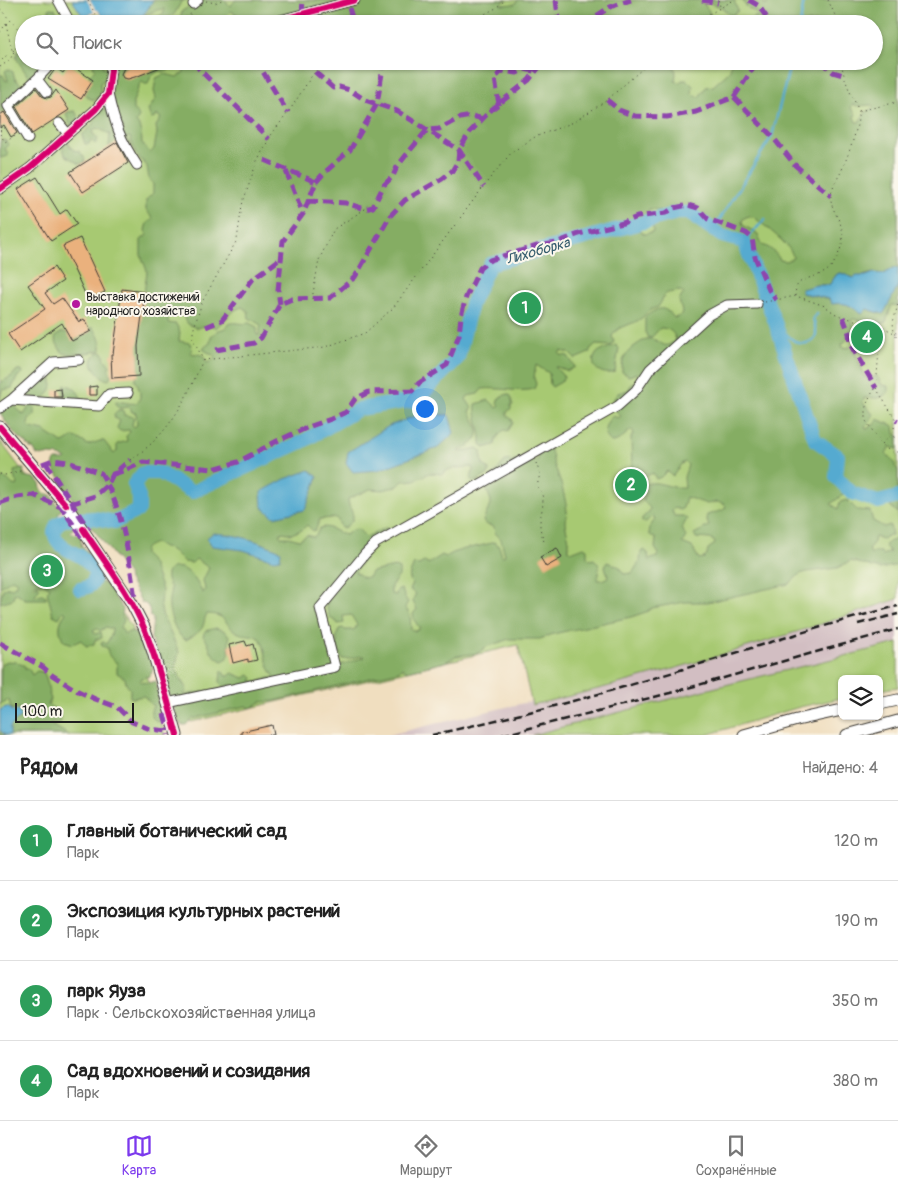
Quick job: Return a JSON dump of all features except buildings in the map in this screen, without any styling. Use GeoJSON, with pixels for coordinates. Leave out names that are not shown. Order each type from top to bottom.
{"type":"FeatureCollection","features":[{"type":"Feature","properties":{"kind":"main road"},"geometry":{"type":"LineString","coordinates":[[0,428],[66,505],[131,602],[144,627],[177,735]]}},
{"type":"Feature","properties":{"kind":"main road"},"geometry":{"type":"LineString","coordinates":[[883,703],[898,700]]}},
{"type":"Feature","properties":{"kind":"main road"},"geometry":{"type":"LineString","coordinates":[[744,735],[838,711]]}},
{"type":"Feature","properties":{"kind":"main road"},"geometry":{"type":"LineString","coordinates":[[774,735],[838,711]]}},
{"type":"Feature","properties":{"kind":"main road"},"geometry":{"type":"LineString","coordinates":[[847,735],[898,721]]}},
{"type":"Feature","properties":{"kind":"street"},"geometry":{"type":"LineString","coordinates":[[58,0],[66,15]]}},
{"type":"Feature","properties":{"kind":"street"},"geometry":{"type":"LineString","coordinates":[[298,15],[354,0]]}},
{"type":"Feature","properties":{"kind":"street"},"geometry":{"type":"LineString","coordinates":[[26,135],[8,106],[46,70]]}},
{"type":"Feature","properties":{"kind":"street"},"geometry":{"type":"LineString","coordinates":[[111,70],[108,94],[115,125],[121,140],[137,165]]}},
{"type":"Feature","properties":{"kind":"street"},"geometry":{"type":"LineString","coordinates":[[37,79],[47,92]]}},
{"type":"Feature","properties":{"kind":"street"},"geometry":{"type":"LineString","coordinates":[[0,189],[30,168],[96,109],[108,94]]}},
{"type":"Feature","properties":{"kind":"street"},"geometry":{"type":"LineString","coordinates":[[59,123],[68,134]]}},
{"type":"Feature","properties":{"kind":"street"},"geometry":{"type":"LineString","coordinates":[[167,702],[335,667],[320,608],[364,554],[376,543],[618,406],[636,390],[650,369],[709,315],[727,305],[757,304]]}},
{"type":"Feature","properties":{"kind":"street"},"geometry":{"type":"LineString","coordinates":[[0,408],[53,362],[79,360]]}},
{"type":"Feature","properties":{"kind":"street"},"geometry":{"type":"LineString","coordinates":[[11,400],[99,406],[109,394],[128,393]]}},
{"type":"Feature","properties":{"kind":"path"},"geometry":{"type":"LineString","coordinates":[[88,0],[96,14]]}},
{"type":"Feature","properties":{"kind":"path"},"geometry":{"type":"LineString","coordinates":[[198,1],[214,3],[222,0]]}},
{"type":"Feature","properties":{"kind":"path"},"geometry":{"type":"LineString","coordinates":[[483,15],[496,8],[505,0]]}},
{"type":"Feature","properties":{"kind":"path"},"geometry":{"type":"LineString","coordinates":[[718,0],[720,8]]}},
{"type":"Feature","properties":{"kind":"path"},"geometry":{"type":"LineString","coordinates":[[708,15],[734,0]]}},
{"type":"Feature","properties":{"kind":"path"},"geometry":{"type":"LineString","coordinates":[[828,0],[835,15]]}},
{"type":"Feature","properties":{"kind":"path"},"geometry":{"type":"LineString","coordinates":[[0,9],[15,26]]}},
{"type":"Feature","properties":{"kind":"path"},"geometry":{"type":"LineString","coordinates":[[0,32],[9,19]]}},
{"type":"Feature","properties":{"kind":"path"},"geometry":{"type":"LineString","coordinates":[[6,24],[12,50]]}},
{"type":"Feature","properties":{"kind":"path"},"geometry":{"type":"LineString","coordinates":[[0,67],[10,60],[15,51],[12,50]]}},
{"type":"Feature","properties":{"kind":"path"},"geometry":{"type":"LineString","coordinates":[[2,60],[12,50]]}},
{"type":"Feature","properties":{"kind":"path"},"geometry":{"type":"LineString","coordinates":[[130,460],[145,450],[164,431],[185,400],[202,360],[193,338],[193,331],[202,302],[237,240],[242,206],[257,161],[273,132],[317,70]]}},
{"type":"Feature","properties":{"kind":"path"},"geometry":{"type":"LineString","coordinates":[[202,360],[325,347],[365,333],[393,308],[490,178],[512,152],[535,137],[574,122],[607,100],[641,70]]}},
{"type":"Feature","properties":{"kind":"path"},"geometry":{"type":"LineString","coordinates":[[796,296],[798,285],[803,279],[826,271],[835,262],[843,240],[842,228],[831,196],[846,159],[857,124],[858,111],[842,70]]}},
{"type":"Feature","properties":{"kind":"path"},"geometry":{"type":"LineString","coordinates":[[858,111],[898,102]]}},
{"type":"Feature","properties":{"kind":"path"},"geometry":{"type":"LineString","coordinates":[[6,127],[0,132],[5,142],[26,135]]}},
{"type":"Feature","properties":{"kind":"path"},"geometry":{"type":"LineString","coordinates":[[312,298],[319,260],[334,229],[365,209]]}},
{"type":"Feature","properties":{"kind":"path"},"geometry":{"type":"LineString","coordinates":[[772,301],[796,296],[825,306],[843,317],[884,328],[894,333],[898,338]]}},
{"type":"Feature","properties":{"kind":"path"},"geometry":{"type":"LineString","coordinates":[[894,333],[893,322],[898,305]]}},
{"type":"Feature","properties":{"kind":"path"},"geometry":{"type":"LineString","coordinates":[[884,328],[879,350],[876,388],[866,406],[866,421],[882,444],[891,452],[898,451]]}},
{"type":"Feature","properties":{"kind":"path"},"geometry":{"type":"LineString","coordinates":[[876,388],[896,420],[892,436]]}},
{"type":"Feature","properties":{"kind":"path"},"geometry":{"type":"LineString","coordinates":[[892,436],[898,439]]}},
{"type":"Feature","properties":{"kind":"path"},"geometry":{"type":"LineString","coordinates":[[882,444],[888,437],[892,436]]}},
{"type":"Feature","properties":{"kind":"path"},"geometry":{"type":"LineString","coordinates":[[532,455],[540,474],[537,486],[544,505],[540,526],[544,542]]}},
{"type":"Feature","properties":{"kind":"path"},"geometry":{"type":"LineString","coordinates":[[0,474],[5,476],[34,466]]}},
{"type":"Feature","properties":{"kind":"shaded area"},"geometry":{"type":"Polygon","coordinates":[[[898,597],[898,643],[709,689],[535,735],[388,735],[608,683],[898,597]]]}},
{"type":"Feature","properties":{"kind":"green space"},"geometry":{"type":"Polygon","coordinates":[[[0,0],[898,0],[898,599],[716,656],[532,705],[518,645],[191,722],[128,522],[86,455],[31,449],[0,411],[0,0]]]}},
{"type":"Feature","properties":{"kind":"green space"},"geometry":{"type":"Polygon","coordinates":[[[185,0],[181,2],[173,15],[161,15],[164,13],[164,9],[145,15],[142,12],[150,7],[148,1],[185,0]]]}},
{"type":"Feature","properties":{"kind":"green space"},"geometry":{"type":"Polygon","coordinates":[[[194,0],[225,0],[230,6],[236,0],[507,0],[501,5],[515,4],[518,0],[701,0],[710,15],[237,15],[231,11],[227,15],[181,15],[182,11],[191,6],[194,0]]]}},
{"type":"Feature","properties":{"kind":"green space"},"geometry":{"type":"Polygon","coordinates":[[[709,0],[734,0],[738,11],[730,15],[722,8],[709,2],[709,0]]]}},
{"type":"Feature","properties":{"kind":"green space"},"geometry":{"type":"Polygon","coordinates":[[[743,0],[763,0],[765,5],[767,5],[768,0],[898,0],[898,268],[893,268],[884,274],[874,273],[853,278],[841,273],[837,274],[829,285],[816,285],[802,293],[829,299],[836,304],[847,304],[862,314],[867,309],[879,313],[886,307],[898,285],[898,306],[892,305],[886,322],[879,326],[854,319],[851,320],[854,328],[853,331],[842,344],[843,348],[850,347],[856,355],[866,379],[877,376],[882,385],[888,386],[888,393],[884,396],[864,398],[863,403],[873,414],[870,422],[865,426],[867,429],[876,423],[877,419],[894,426],[895,434],[898,436],[898,449],[890,447],[886,453],[895,463],[895,467],[898,470],[898,513],[889,505],[883,504],[879,499],[866,503],[852,495],[848,491],[848,485],[844,483],[845,491],[831,504],[838,509],[840,502],[847,500],[857,510],[870,511],[873,521],[884,527],[890,525],[892,535],[882,539],[875,537],[874,542],[869,548],[871,555],[874,552],[881,552],[882,555],[890,552],[885,546],[888,542],[898,539],[898,565],[880,569],[851,561],[837,568],[800,574],[789,584],[708,602],[685,602],[652,608],[631,617],[553,634],[540,639],[509,639],[486,647],[478,653],[456,656],[445,662],[408,671],[402,668],[399,671],[274,701],[261,702],[251,708],[246,706],[192,719],[186,725],[181,725],[178,721],[151,638],[153,619],[150,616],[149,609],[146,604],[142,603],[129,580],[128,574],[74,506],[72,497],[65,490],[62,480],[53,469],[56,460],[66,459],[37,455],[32,447],[29,447],[17,436],[0,412],[11,403],[24,415],[30,405],[35,407],[35,415],[29,419],[28,425],[31,428],[44,431],[62,443],[73,437],[88,445],[104,441],[114,454],[117,451],[117,444],[127,441],[126,436],[130,432],[129,430],[120,431],[117,428],[120,421],[115,418],[114,414],[118,410],[123,410],[124,415],[134,417],[132,425],[134,427],[137,425],[136,413],[132,412],[130,407],[119,408],[116,402],[135,403],[139,400],[140,395],[135,380],[139,370],[137,367],[138,355],[136,353],[147,271],[141,255],[141,240],[147,235],[145,230],[147,223],[153,219],[146,210],[146,200],[153,193],[153,184],[149,179],[147,166],[136,154],[130,137],[126,138],[130,142],[130,146],[121,131],[124,128],[116,119],[113,104],[115,101],[112,98],[107,78],[100,83],[101,95],[97,99],[92,99],[84,93],[90,74],[94,70],[121,70],[123,73],[130,70],[168,70],[159,71],[151,76],[148,84],[140,83],[133,102],[133,110],[137,112],[139,117],[136,122],[141,129],[142,143],[150,153],[154,149],[157,133],[156,126],[161,118],[157,115],[151,119],[148,110],[156,98],[154,91],[156,78],[165,74],[177,77],[184,70],[675,70],[675,81],[680,83],[682,80],[687,80],[693,86],[692,93],[699,97],[706,87],[713,86],[730,70],[883,70],[883,15],[760,15],[749,9],[743,3],[743,0]],[[853,104],[851,108],[856,114],[854,117],[856,122],[859,122],[865,113],[874,107],[872,105],[857,106],[853,104]],[[649,209],[642,217],[635,219],[634,222],[639,224],[641,232],[645,234],[653,232],[653,225],[666,218],[661,212],[649,209]],[[754,217],[744,218],[742,221],[743,225],[758,234],[762,245],[773,251],[780,260],[786,261],[793,258],[789,248],[754,217]],[[680,291],[665,294],[658,307],[648,312],[639,320],[618,329],[612,336],[614,342],[611,346],[596,345],[591,348],[589,353],[575,359],[569,353],[561,351],[559,353],[568,356],[575,367],[568,371],[555,367],[564,377],[561,382],[552,387],[550,385],[549,373],[536,365],[534,378],[536,384],[534,389],[482,389],[478,394],[468,396],[466,399],[472,408],[470,412],[477,425],[478,435],[473,443],[460,450],[460,452],[477,448],[481,451],[483,465],[489,469],[489,474],[475,482],[471,480],[472,467],[457,468],[442,474],[430,473],[415,480],[403,481],[398,486],[383,490],[370,489],[348,499],[353,518],[344,528],[341,528],[337,518],[320,519],[316,529],[313,531],[307,525],[302,530],[291,534],[283,532],[279,535],[299,540],[307,535],[313,537],[320,528],[327,527],[346,535],[352,530],[358,529],[366,537],[387,528],[387,530],[370,540],[371,547],[355,572],[364,578],[369,576],[371,572],[395,567],[399,569],[399,576],[391,586],[391,594],[396,595],[397,591],[401,589],[408,602],[405,607],[410,615],[411,629],[419,630],[413,614],[417,609],[413,602],[416,594],[410,590],[413,584],[409,580],[414,564],[419,565],[424,562],[428,564],[442,555],[446,557],[463,549],[494,542],[499,546],[502,556],[505,555],[501,539],[495,533],[494,527],[485,524],[483,521],[491,501],[485,485],[505,461],[532,458],[535,461],[538,460],[539,452],[550,449],[566,505],[565,522],[569,539],[568,550],[571,552],[584,547],[587,549],[587,557],[590,560],[594,559],[599,565],[598,580],[608,577],[605,566],[607,562],[620,567],[624,574],[632,573],[640,561],[641,552],[644,550],[648,553],[649,560],[657,557],[659,554],[655,548],[656,539],[649,534],[650,527],[655,519],[652,516],[646,522],[642,522],[642,518],[649,512],[650,508],[643,501],[645,492],[643,486],[658,483],[685,488],[684,477],[688,465],[685,462],[681,464],[673,476],[667,471],[656,479],[653,473],[646,476],[645,480],[641,482],[637,481],[639,474],[632,469],[631,438],[634,432],[632,430],[620,439],[611,442],[606,436],[605,429],[613,416],[618,418],[621,416],[616,411],[613,400],[618,393],[628,390],[632,383],[643,379],[637,373],[629,376],[622,372],[623,360],[628,352],[646,339],[652,339],[665,345],[676,340],[672,332],[660,328],[652,337],[648,338],[645,332],[645,317],[653,311],[660,309],[664,309],[674,318],[680,316],[682,312],[679,300],[684,293],[680,291]],[[242,307],[235,310],[216,328],[204,326],[197,328],[188,324],[184,317],[171,311],[168,314],[168,323],[176,324],[180,332],[179,341],[190,343],[192,349],[190,353],[203,355],[207,363],[213,360],[215,356],[203,348],[210,343],[211,336],[219,330],[226,328],[228,324],[249,323],[257,327],[257,335],[259,335],[261,325],[249,318],[248,311],[242,307]],[[418,415],[389,426],[449,415],[418,415]],[[686,497],[683,508],[672,510],[674,516],[683,516],[687,519],[682,528],[686,537],[682,543],[692,547],[699,559],[704,558],[707,555],[708,549],[715,544],[714,541],[696,538],[694,534],[709,526],[706,519],[707,515],[723,510],[726,507],[724,504],[717,502],[707,504],[686,497]],[[155,543],[145,548],[144,555],[152,563],[162,590],[160,603],[162,614],[179,652],[175,669],[187,690],[183,695],[235,687],[230,685],[223,687],[220,682],[221,671],[223,671],[225,676],[229,676],[232,673],[244,678],[250,675],[253,678],[251,682],[275,677],[268,665],[261,640],[256,636],[239,633],[219,616],[207,614],[202,628],[186,640],[180,635],[174,626],[170,612],[171,588],[168,583],[167,573],[172,568],[182,568],[194,578],[203,593],[205,589],[203,580],[209,568],[196,559],[192,563],[184,562],[173,551],[155,543]],[[333,590],[319,604],[337,666],[365,657],[342,659],[337,640],[339,629],[354,630],[357,625],[351,615],[343,616],[344,623],[338,624],[330,618],[326,606],[333,590]]]}},
{"type":"Feature","properties":{"kind":"green space"},"geometry":{"type":"Polygon","coordinates":[[[49,9],[55,9],[59,15],[50,15],[49,9]]]}},
{"type":"Feature","properties":{"kind":"green space"},"geometry":{"type":"Polygon","coordinates":[[[8,69],[13,72],[15,79],[23,89],[15,110],[10,116],[0,112],[0,75],[3,75],[5,80],[8,81],[5,71],[8,69]]]}},
{"type":"Feature","properties":{"kind":"green space"},"geometry":{"type":"Polygon","coordinates":[[[24,70],[44,70],[31,81],[24,70]]]}},
{"type":"Feature","properties":{"kind":"green space"},"geometry":{"type":"Polygon","coordinates":[[[105,108],[109,111],[115,131],[113,133],[118,139],[115,145],[109,147],[110,134],[97,128],[93,130],[93,134],[98,138],[97,142],[95,144],[91,140],[89,144],[85,144],[82,135],[93,124],[101,109],[105,108]]]}},
{"type":"Feature","properties":{"kind":"green space"},"geometry":{"type":"Polygon","coordinates":[[[75,111],[79,119],[71,127],[66,114],[67,112],[75,111]]]}},
{"type":"Feature","properties":{"kind":"green space"},"geometry":{"type":"Polygon","coordinates":[[[2,140],[5,140],[8,144],[5,150],[8,152],[8,156],[0,158],[0,143],[2,140]]]}},
{"type":"Feature","properties":{"kind":"green space"},"geometry":{"type":"Polygon","coordinates":[[[67,141],[73,150],[79,151],[84,157],[85,162],[80,164],[65,155],[62,145],[67,141]]]}},
{"type":"Feature","properties":{"kind":"green space"},"geometry":{"type":"Polygon","coordinates":[[[93,328],[96,333],[100,341],[101,350],[71,354],[61,351],[55,339],[56,336],[62,332],[70,333],[93,328]]]}},
{"type":"Feature","properties":{"kind":"green space"},"geometry":{"type":"Polygon","coordinates":[[[616,345],[619,348],[615,372],[606,373],[597,370],[593,363],[597,353],[616,345]]]}},
{"type":"Feature","properties":{"kind":"green space"},"geometry":{"type":"Polygon","coordinates":[[[99,352],[103,352],[110,366],[108,369],[111,374],[109,380],[105,379],[93,366],[93,359],[99,352]]]}},
{"type":"Feature","properties":{"kind":"green space"},"geometry":{"type":"Polygon","coordinates":[[[17,370],[22,370],[23,373],[18,376],[12,388],[2,390],[0,400],[0,383],[12,376],[17,370]]]}},
{"type":"Feature","properties":{"kind":"green space"},"geometry":{"type":"Polygon","coordinates":[[[44,372],[50,375],[52,382],[48,394],[43,399],[24,397],[21,394],[44,372]]]}},
{"type":"Feature","properties":{"kind":"green space"},"geometry":{"type":"Polygon","coordinates":[[[65,385],[71,386],[76,390],[80,395],[81,401],[73,401],[65,396],[65,385]]]}},
{"type":"Feature","properties":{"kind":"green space"},"geometry":{"type":"Polygon","coordinates":[[[507,394],[511,396],[513,405],[511,405],[511,409],[507,412],[507,416],[512,419],[513,423],[508,431],[504,430],[501,433],[495,445],[484,448],[481,444],[476,404],[489,400],[497,408],[500,406],[497,403],[499,398],[507,394]]]}},
{"type":"Feature","properties":{"kind":"green space"},"geometry":{"type":"Polygon","coordinates":[[[0,441],[56,515],[131,626],[165,735],[0,735],[0,441]]]}},
{"type":"Feature","properties":{"kind":"green space"},"geometry":{"type":"Polygon","coordinates":[[[24,469],[23,476],[35,478],[41,485],[44,493],[51,495],[57,505],[63,508],[58,514],[60,516],[67,515],[74,528],[70,532],[80,535],[82,547],[88,551],[93,562],[99,562],[96,567],[98,569],[102,567],[107,574],[100,577],[100,581],[107,585],[114,585],[116,588],[114,596],[123,609],[122,616],[124,621],[120,627],[125,634],[131,631],[136,634],[140,633],[154,667],[150,676],[139,681],[148,683],[156,681],[159,697],[157,702],[161,709],[159,711],[162,717],[160,721],[157,722],[152,717],[151,711],[153,706],[144,696],[130,697],[130,689],[126,684],[125,678],[117,673],[117,663],[111,659],[108,648],[102,646],[101,642],[106,644],[111,636],[112,629],[106,627],[100,631],[98,629],[93,630],[95,634],[101,632],[102,638],[95,640],[94,644],[86,646],[81,640],[73,644],[64,641],[60,627],[61,620],[66,613],[63,611],[59,618],[53,615],[47,592],[50,588],[44,584],[37,584],[32,586],[33,588],[38,585],[40,587],[34,596],[42,594],[46,596],[46,599],[25,599],[17,593],[14,594],[13,599],[0,603],[3,589],[12,588],[17,582],[12,579],[0,587],[0,478],[7,479],[17,486],[14,471],[24,469]]]}},
{"type":"Feature","properties":{"kind":"green space"},"geometry":{"type":"Polygon","coordinates":[[[216,628],[225,631],[230,637],[228,657],[222,661],[214,655],[203,636],[205,631],[216,628]]]}},
{"type":"Feature","properties":{"kind":"green space"},"geometry":{"type":"Polygon","coordinates":[[[898,643],[898,687],[883,689],[883,675],[838,675],[838,699],[800,707],[706,735],[532,735],[898,643]]]}},
{"type":"Feature","properties":{"kind":"green space"},"geometry":{"type":"Polygon","coordinates":[[[8,661],[25,666],[25,669],[29,669],[32,675],[37,671],[43,672],[51,699],[48,705],[58,710],[61,717],[61,722],[56,724],[53,721],[50,724],[69,735],[0,735],[0,729],[7,727],[20,718],[29,717],[30,714],[25,713],[20,708],[11,709],[9,700],[0,704],[1,667],[3,663],[8,661]]]}},
{"type":"Feature","properties":{"kind":"sand"},"geometry":{"type":"Polygon","coordinates":[[[860,326],[876,330],[873,342],[857,339],[860,326]]]}},
{"type":"Feature","properties":{"kind":"water"},"geometry":{"type":"Polygon","coordinates":[[[72,0],[153,0],[143,15],[101,15],[98,10],[89,15],[82,15],[72,0]]]}},
{"type":"Feature","properties":{"kind":"water"},"geometry":{"type":"Polygon","coordinates":[[[893,268],[898,268],[898,285],[883,314],[867,309],[862,314],[848,305],[841,303],[832,304],[829,299],[802,293],[801,291],[816,285],[829,285],[837,274],[841,273],[853,278],[874,273],[884,274],[893,268]]]}},
{"type":"Feature","properties":{"kind":"water"},"geometry":{"type":"Polygon","coordinates":[[[418,415],[449,415],[454,433],[438,448],[378,470],[353,472],[346,463],[348,452],[389,426],[418,415]]]}},
{"type":"Feature","properties":{"kind":"water"},"geometry":{"type":"Polygon","coordinates":[[[310,470],[318,477],[305,510],[274,517],[262,507],[261,492],[285,479],[310,470]]]}},
{"type":"Feature","properties":{"kind":"water"},"geometry":{"type":"Polygon","coordinates":[[[213,533],[240,537],[263,544],[281,551],[280,559],[274,560],[243,550],[212,546],[207,538],[213,533]]]}},
{"type":"Feature","properties":{"kind":"water"},"geometry":{"type":"Polygon","coordinates":[[[6,707],[12,711],[18,711],[21,716],[10,727],[10,735],[5,735],[0,730],[0,710],[6,707]]]}},
{"type":"Feature","properties":{"kind":"pier"},"geometry":{"type":"Polygon","coordinates":[[[87,0],[90,0],[101,15],[97,13],[90,15],[94,12],[87,0]]]}},
{"type":"Feature","properties":{"kind":"waterway"},"geometry":{"type":"LineString","coordinates":[[802,15],[804,0]]}},
{"type":"Feature","properties":{"kind":"waterway"},"geometry":{"type":"LineString","coordinates":[[713,230],[772,136],[789,70]]}},
{"type":"Feature","properties":{"kind":"waterway","name":"Лихоборка"},"geometry":{"type":"LineString","coordinates":[[80,589],[92,584],[95,571],[82,558],[57,541],[54,532],[57,524],[64,520],[94,518],[115,522],[139,510],[139,497],[134,484],[143,473],[160,473],[192,492],[302,442],[359,409],[416,400],[458,358],[471,304],[490,264],[677,213],[689,213],[722,236],[744,242],[775,322],[815,440],[838,456],[836,477],[852,493],[878,502],[898,497]]}},
{"type":"Feature","properties":{"kind":"waterway"},"geometry":{"type":"LineString","coordinates":[[744,242],[765,219]]}},
{"type":"Feature","properties":{"kind":"waterway"},"geometry":{"type":"LineString","coordinates":[[775,322],[791,339],[801,344],[814,339],[816,331],[813,318],[817,314]]}},
{"type":"Feature","properties":{"kind":"railway"},"geometry":{"type":"LineString","coordinates":[[432,735],[523,714],[649,680],[826,625],[898,606]]}},
{"type":"Feature","properties":{"kind":"railway"},"geometry":{"type":"LineString","coordinates":[[858,624],[898,614]]}},
{"type":"Feature","properties":{"kind":"railway"},"geometry":{"type":"LineString","coordinates":[[502,735],[670,693],[898,629]]}},
{"type":"Feature","properties":{"kind":"marked path"},"geometry":{"type":"LineString","coordinates":[[302,14],[303,0]]}},
{"type":"Feature","properties":{"kind":"marked path"},"geometry":{"type":"LineString","coordinates":[[556,0],[558,15]]}},
{"type":"Feature","properties":{"kind":"marked path"},"geometry":{"type":"LineString","coordinates":[[598,15],[610,7],[631,0]]}},
{"type":"Feature","properties":{"kind":"marked path"},"geometry":{"type":"LineString","coordinates":[[702,0],[718,3]]}},
{"type":"Feature","properties":{"kind":"marked path"},"geometry":{"type":"LineString","coordinates":[[749,0],[759,6],[765,15]]}},
{"type":"Feature","properties":{"kind":"marked path"},"geometry":{"type":"LineString","coordinates":[[349,8],[351,15]]}},
{"type":"Feature","properties":{"kind":"marked path"},"geometry":{"type":"LineString","coordinates":[[200,70],[269,139]]}},
{"type":"Feature","properties":{"kind":"marked path"},"geometry":{"type":"LineString","coordinates":[[262,70],[288,113]]}},
{"type":"Feature","properties":{"kind":"marked path"},"geometry":{"type":"LineString","coordinates":[[316,182],[350,150],[377,104],[383,70]]}},
{"type":"Feature","properties":{"kind":"marked path"},"geometry":{"type":"LineString","coordinates":[[497,70],[502,71]]}},
{"type":"Feature","properties":{"kind":"marked path"},"geometry":{"type":"LineString","coordinates":[[499,105],[495,78],[502,71],[517,73],[523,70]]}},
{"type":"Feature","properties":{"kind":"marked path"},"geometry":{"type":"LineString","coordinates":[[529,70],[537,72]]}},
{"type":"Feature","properties":{"kind":"marked path"},"geometry":{"type":"LineString","coordinates":[[216,350],[254,343],[261,338],[280,304],[292,299],[330,298],[355,277],[390,216],[405,200],[442,179],[452,171],[458,161],[459,150],[470,132],[491,110],[529,80],[537,70]]}},
{"type":"Feature","properties":{"kind":"marked path"},"geometry":{"type":"LineString","coordinates":[[734,97],[752,70]]}},
{"type":"Feature","properties":{"kind":"marked path"},"geometry":{"type":"LineString","coordinates":[[831,70],[843,75]]}},
{"type":"Feature","properties":{"kind":"marked path"},"geometry":{"type":"LineString","coordinates":[[315,72],[333,88],[339,87],[350,90],[365,100],[397,111],[459,150],[484,187]]}},
{"type":"Feature","properties":{"kind":"marked path"},"geometry":{"type":"LineString","coordinates":[[607,100],[619,110],[635,116],[667,117],[696,112],[734,97],[772,136],[795,165],[831,196]]}},
{"type":"Feature","properties":{"kind":"marked path"},"geometry":{"type":"LineString","coordinates":[[308,201],[346,203],[365,209],[373,207],[384,185],[393,176],[397,167],[427,130],[439,129],[460,118],[472,116],[483,119]]}},
{"type":"Feature","properties":{"kind":"marked path"},"geometry":{"type":"LineString","coordinates":[[264,160],[316,182],[303,214],[283,241],[278,291],[280,304]]}},
{"type":"Feature","properties":{"kind":"marked path"},"geometry":{"type":"LineString","coordinates":[[286,171],[303,214]]}},
{"type":"Feature","properties":{"kind":"marked path"},"geometry":{"type":"LineString","coordinates":[[113,474],[143,462],[213,469],[238,462],[277,441],[346,412],[355,399],[369,392],[412,391],[419,383],[447,365],[459,335],[466,297],[480,268],[490,260],[537,246],[556,243],[579,234],[623,223],[637,217],[666,213],[674,208],[688,205],[698,208],[708,219],[746,233],[752,238],[755,257],[769,290],[776,300]]}},
{"type":"Feature","properties":{"kind":"marked path"},"geometry":{"type":"LineString","coordinates":[[206,327],[222,320],[253,279],[280,259]]}},
{"type":"Feature","properties":{"kind":"marked path"},"geometry":{"type":"LineString","coordinates":[[843,317],[849,333],[850,344],[876,388]]}},
{"type":"Feature","properties":{"kind":"marked path"},"geometry":{"type":"LineString","coordinates":[[42,464],[53,460],[68,462],[101,473],[109,488],[120,518],[135,598]]}},
{"type":"Feature","properties":{"kind":"marked path"},"geometry":{"type":"LineString","coordinates":[[0,503],[17,497],[33,495],[61,507],[95,496],[108,484],[113,474],[130,460]]}},
{"type":"Feature","properties":{"kind":"marked path"},"geometry":{"type":"LineString","coordinates":[[46,463],[89,530]]}},
{"type":"Feature","properties":{"kind":"marked path"},"geometry":{"type":"LineString","coordinates":[[59,504],[82,537]]}},
{"type":"Feature","properties":{"kind":"marked path"},"geometry":{"type":"LineString","coordinates":[[0,643],[43,667],[76,690],[117,707],[132,722],[150,729],[167,731],[168,735]]}},
{"type":"Feature","properties":{"kind":"marked path"},"geometry":{"type":"LineString","coordinates":[[164,714],[167,731]]}},
{"type":"Feature","properties":{"kind":"cycle path"},"geometry":{"type":"LineString","coordinates":[[299,15],[355,0]]}},
{"type":"Feature","properties":{"kind":"cycle path"},"geometry":{"type":"LineString","coordinates":[[0,189],[30,168],[96,109],[108,94],[111,70]]}},
{"type":"Feature","properties":{"kind":"cycle path"},"geometry":{"type":"LineString","coordinates":[[0,427],[66,505]]}},
{"type":"Feature","properties":{"kind":"cycle path"},"geometry":{"type":"LineString","coordinates":[[83,529],[124,589],[144,628],[158,667],[177,735]]}},
{"type":"Feature","properties":{"kind":"place","name":"Выставка достижений народного хозяйства"},"geometry":{"type":"Point","coordinates":[76,304]}},
{"type":"Feature","properties":{"kind":"place","name":"Главный ботанический сад"},"geometry":{"type":"Point","coordinates":[525,308]}},
{"type":"Feature","properties":{"kind":"place","name":"Сад вдохновений и созидания"},"geometry":{"type":"Point","coordinates":[867,337]}},
{"type":"Feature","properties":{"kind":"place","name":"Экспозиция культурных растений"},"geometry":{"type":"Point","coordinates":[631,485]}},
{"type":"Feature","properties":{"kind":"place","name":"парк Яуза"},"geometry":{"type":"Point","coordinates":[47,571]}}]}
